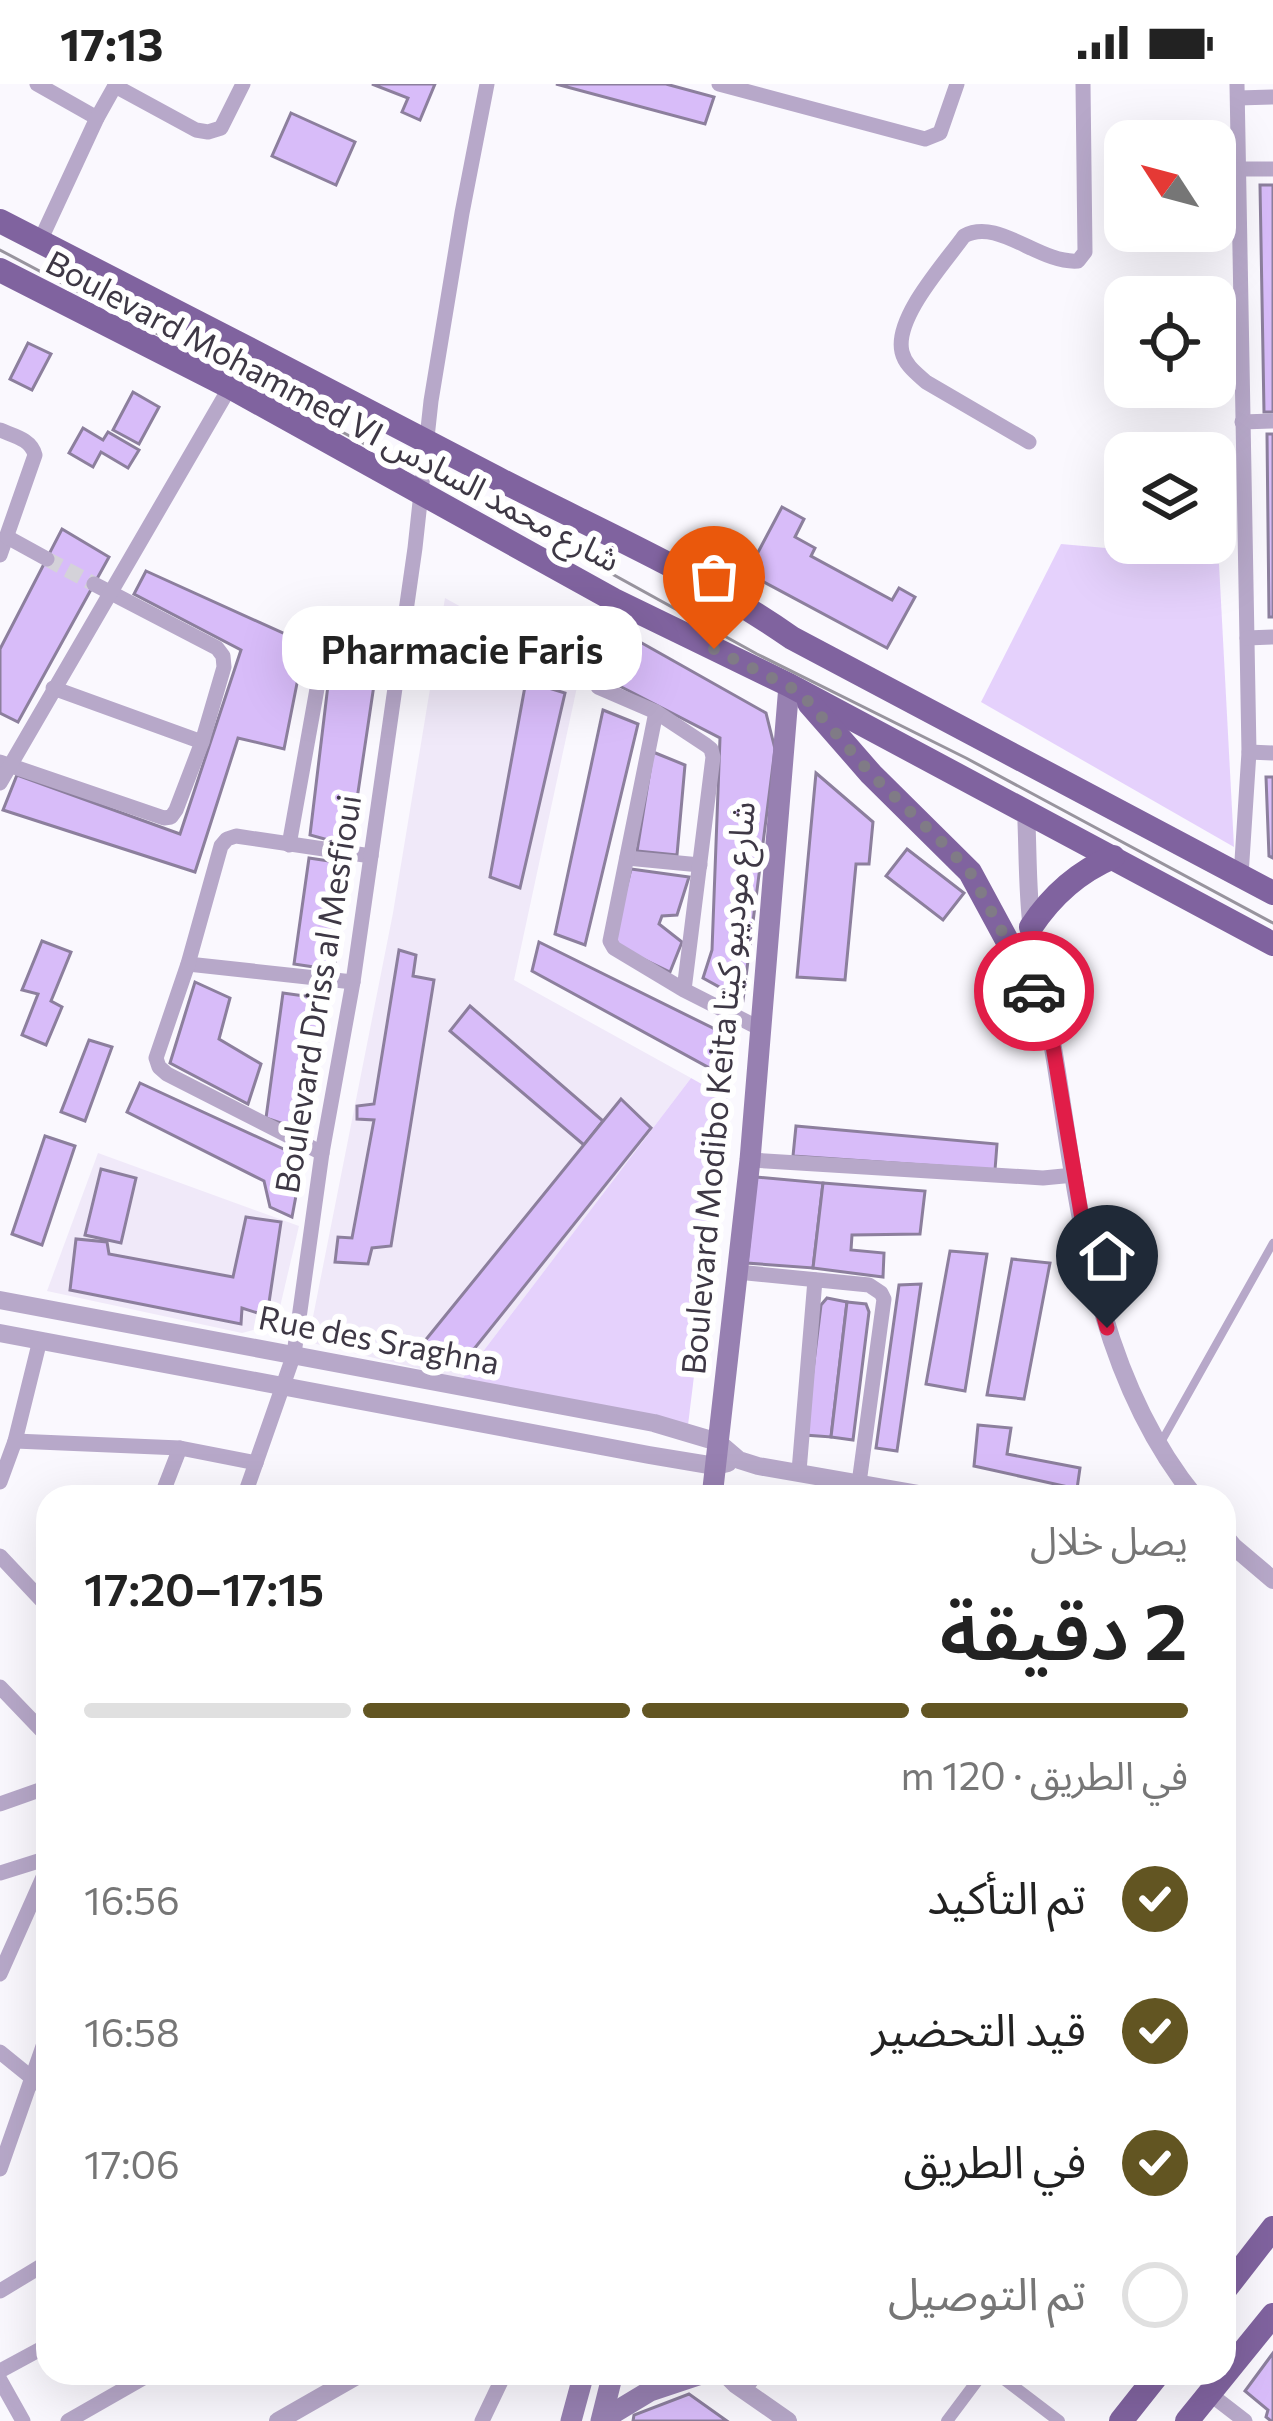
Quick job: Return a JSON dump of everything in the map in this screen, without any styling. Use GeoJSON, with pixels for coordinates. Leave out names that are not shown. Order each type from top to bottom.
{"type":"FeatureCollection","features":[{"type":"Feature","properties":{"kind":"main road","name":"Boulevard Mohammed VI شارع محمد السادس"},"geometry":{"type":"LineString","coordinates":[[0,221],[673,564],[741,602],[792,638],[1273,892]]}},
{"type":"Feature","properties":{"kind":"main road","name":"Boulevard Mohammed VI شارع محمد السادس"},"geometry":{"type":"LineString","coordinates":[[0,270],[230,387],[614,600],[794,688],[1273,944]]}},
{"type":"Feature","properties":{"kind":"main road"},"geometry":{"type":"LineString","coordinates":[[794,688],[871,774],[970,872],[1048,1016]]}},
{"type":"Feature","properties":{"kind":"main road","name":"Boulevard Modibo Keita شارع موديبو كيتا"},"geometry":{"type":"LineString","coordinates":[[713,1485],[750,1160],[794,688]]}},
{"type":"Feature","properties":{"kind":"main road"},"geometry":{"type":"LineString","coordinates":[[1031,927],[1075,878],[1113,857]]}},
{"type":"Feature","properties":{"kind":"main road"},"geometry":{"type":"LineString","coordinates":[[1236,2275],[1273,2228]]}},
{"type":"Feature","properties":{"kind":"main road"},"geometry":{"type":"LineString","coordinates":[[1236,2361],[1273,2315]]}},
{"type":"Feature","properties":{"kind":"main road"},"geometry":{"type":"LineString","coordinates":[[571,2421],[581,2385]]}},
{"type":"Feature","properties":{"kind":"main road"},"geometry":{"type":"LineString","coordinates":[[602,2420],[610,2385]]}},
{"type":"Feature","properties":{"kind":"main road"},"geometry":{"type":"LineString","coordinates":[[602,2420],[667,2385]]}},
{"type":"Feature","properties":{"kind":"main road"},"geometry":{"type":"LineString","coordinates":[[1121,2421],[1150,2385]]}},
{"type":"Feature","properties":{"kind":"main road"},"geometry":{"type":"LineString","coordinates":[[1187,2421],[1217,2385]]}},
{"type":"Feature","properties":{"kind":"street"},"geometry":{"type":"LineString","coordinates":[[37,84],[97,118]]}},
{"type":"Feature","properties":{"kind":"street"},"geometry":{"type":"LineString","coordinates":[[40,241],[115,85],[196,130],[208,132],[220,128],[243,84]]}},
{"type":"Feature","properties":{"kind":"street","name":"Boulevard Driss al Mesfioui"},"geometry":{"type":"LineString","coordinates":[[248,1485],[293,1354],[353,982],[427,441],[487,84]]}},
{"type":"Feature","properties":{"kind":"street"},"geometry":{"type":"LineString","coordinates":[[719,84],[925,139],[936,137],[941,130],[957,84]]}},
{"type":"Feature","properties":{"kind":"street"},"geometry":{"type":"LineString","coordinates":[[1029,442],[926,382],[902,356],[901,334],[913,307],[964,236],[974,231],[1005,237],[1066,262],[1078,261],[1085,253],[1083,84]]}},
{"type":"Feature","properties":{"kind":"street"},"geometry":{"type":"LineString","coordinates":[[1241,876],[1250,752],[1237,91],[1273,98]]}},
{"type":"Feature","properties":{"kind":"street"},"geometry":{"type":"LineString","coordinates":[[1240,169],[1273,170]]}},
{"type":"Feature","properties":{"kind":"street"},"geometry":{"type":"LineString","coordinates":[[0,782],[5,764],[230,387]]}},
{"type":"Feature","properties":{"kind":"street"},"geometry":{"type":"LineString","coordinates":[[1242,422],[1273,421]]}},
{"type":"Feature","properties":{"kind":"street"},"geometry":{"type":"LineString","coordinates":[[0,430],[27,441],[35,455],[0,555]]}},
{"type":"Feature","properties":{"kind":"street"},"geometry":{"type":"LineString","coordinates":[[7,537],[46,559]]}},
{"type":"Feature","properties":{"kind":"street"},"geometry":{"type":"LineString","coordinates":[[5,764],[164,818],[176,810],[202,742],[223,656],[217,648],[94,584]]}},
{"type":"Feature","properties":{"kind":"street"},"geometry":{"type":"LineString","coordinates":[[290,845],[327,633],[334,621],[349,617],[403,628]]}},
{"type":"Feature","properties":{"kind":"street"},"geometry":{"type":"LineString","coordinates":[[1247,638],[1273,637]]}},
{"type":"Feature","properties":{"kind":"street"},"geometry":{"type":"LineString","coordinates":[[598,687],[656,712],[711,749],[684,989]]}},
{"type":"Feature","properties":{"kind":"street"},"geometry":{"type":"LineString","coordinates":[[53,688],[202,742]]}},
{"type":"Feature","properties":{"kind":"street"},"geometry":{"type":"LineString","coordinates":[[656,712],[611,945],[761,1029]]}},
{"type":"Feature","properties":{"kind":"street"},"geometry":{"type":"LineString","coordinates":[[1250,752],[1273,753]]}},
{"type":"Feature","properties":{"kind":"street"},"geometry":{"type":"LineString","coordinates":[[1026,811],[1031,927],[1090,1267],[1130,1394],[1185,1485]]}},
{"type":"Feature","properties":{"kind":"street"},"geometry":{"type":"LineString","coordinates":[[322,1153],[167,1074],[156,1058],[227,839],[236,836],[370,856]]}},
{"type":"Feature","properties":{"kind":"street"},"geometry":{"type":"LineString","coordinates":[[627,858],[700,865]]}},
{"type":"Feature","properties":{"kind":"street"},"geometry":{"type":"LineString","coordinates":[[188,964],[353,982]]}},
{"type":"Feature","properties":{"kind":"street"},"geometry":{"type":"LineString","coordinates":[[750,1160],[1043,1178],[1074,1175]]}},
{"type":"Feature","properties":{"kind":"street"},"geometry":{"type":"LineString","coordinates":[[737,1272],[869,1285],[884,1299],[859,1483]]}},
{"type":"Feature","properties":{"kind":"street"},"geometry":{"type":"LineString","coordinates":[[799,1471],[815,1280]]}},
{"type":"Feature","properties":{"kind":"street","name":"Rue des Sraghna"},"geometry":{"type":"LineString","coordinates":[[0,1300],[654,1423],[718,1442],[739,1460]]}},
{"type":"Feature","properties":{"kind":"street","name":"Rue des Sraghna"},"geometry":{"type":"LineString","coordinates":[[0,1333],[715,1466],[739,1460],[867,1485]]}},
{"type":"Feature","properties":{"kind":"street"},"geometry":{"type":"LineString","coordinates":[[0,1483],[40,1340]]}},
{"type":"Feature","properties":{"kind":"street"},"geometry":{"type":"LineString","coordinates":[[15,1441],[180,1448],[256,1462]]}},
{"type":"Feature","properties":{"kind":"street"},"geometry":{"type":"LineString","coordinates":[[166,1485],[180,1448]]}},
{"type":"Feature","properties":{"kind":"street"},"geometry":{"type":"LineString","coordinates":[[1236,1549],[1273,1580]]}},
{"type":"Feature","properties":{"kind":"street"},"geometry":{"type":"LineString","coordinates":[[0,1556],[36,1594]]}},
{"type":"Feature","properties":{"kind":"street"},"geometry":{"type":"LineString","coordinates":[[0,1687],[36,1724]]}},
{"type":"Feature","properties":{"kind":"street"},"geometry":{"type":"LineString","coordinates":[[0,1787],[7,1802],[36,1791]]}},
{"type":"Feature","properties":{"kind":"street"},"geometry":{"type":"LineString","coordinates":[[0,1873],[36,1865]]}},
{"type":"Feature","properties":{"kind":"street"},"geometry":{"type":"LineString","coordinates":[[0,1974],[36,1890]]}},
{"type":"Feature","properties":{"kind":"street"},"geometry":{"type":"LineString","coordinates":[[0,2052],[36,2080]]}},
{"type":"Feature","properties":{"kind":"street"},"geometry":{"type":"LineString","coordinates":[[0,2169],[36,2066]]}},
{"type":"Feature","properties":{"kind":"street"},"geometry":{"type":"LineString","coordinates":[[0,2291],[36,2269]]}},
{"type":"Feature","properties":{"kind":"street"},"geometry":{"type":"LineString","coordinates":[[23,2421],[0,2375],[36,2352]]}},
{"type":"Feature","properties":{"kind":"street"},"geometry":{"type":"LineString","coordinates":[[68,2421],[131,2385]]}},
{"type":"Feature","properties":{"kind":"street"},"geometry":{"type":"LineString","coordinates":[[278,2421],[325,2385]]}},
{"type":"Feature","properties":{"kind":"street"},"geometry":{"type":"LineString","coordinates":[[482,2421],[499,2385]]}},
{"type":"Feature","properties":{"kind":"street"},"geometry":{"type":"LineString","coordinates":[[738,2385],[788,2421]]}},
{"type":"Feature","properties":{"kind":"street"},"geometry":{"type":"LineString","coordinates":[[947,2421],[974,2385]]}},
{"type":"Feature","properties":{"kind":"street"},"geometry":{"type":"LineString","coordinates":[[1012,2385],[1059,2421]]}},
{"type":"Feature","properties":{"kind":"street"},"geometry":{"type":"LineString","coordinates":[[1210,2394],[1245,2421]]}},
{"type":"Feature","properties":{"kind":"lane"},"geometry":{"type":"LineString","coordinates":[[1160,1445],[1273,1244]]}},
{"type":"Feature","properties":{"kind":"shaded area"},"geometry":{"type":"Polygon","coordinates":[[[1061,544],[1104,548],[1104,564],[1219,564],[1234,847],[981,702],[1061,544]]]}},
{"type":"Feature","properties":{"kind":"shaded area"},"geometry":{"type":"Polygon","coordinates":[[[445,598],[580,673],[514,980],[691,1078],[462,1379],[308,1342],[393,913],[445,598]]]}},
{"type":"Feature","properties":{"kind":"shaded area"},"geometry":{"type":"Polygon","coordinates":[[[691,1078],[728,1099],[688,1425],[462,1379],[691,1078]]]}},
{"type":"Feature","properties":{"kind":"shaded area"},"geometry":{"type":"Polygon","coordinates":[[[98,1153],[299,1226],[276,1324],[242,1333],[47,1291],[98,1153]]]}},
{"type":"Feature","properties":{"kind":"building"},"geometry":{"type":"Polygon","coordinates":[[[372,84],[435,84],[420,120],[402,112],[408,98],[372,84]]]}},
{"type":"Feature","properties":{"kind":"building"},"geometry":{"type":"Polygon","coordinates":[[[556,84],[666,84],[714,97],[705,124],[556,84]]]}},
{"type":"Feature","properties":{"kind":"building"},"geometry":{"type":"Polygon","coordinates":[[[291,113],[355,142],[336,185],[272,156],[291,113]]]}},
{"type":"Feature","properties":{"kind":"building"},"geometry":{"type":"Polygon","coordinates":[[[1260,185],[1273,185],[1273,412],[1264,412],[1260,185]]]}},
{"type":"Feature","properties":{"kind":"building"},"geometry":{"type":"Polygon","coordinates":[[[28,343],[51,354],[32,390],[10,379],[28,343]]]}},
{"type":"Feature","properties":{"kind":"building"},"geometry":{"type":"Polygon","coordinates":[[[133,392],[159,407],[139,444],[113,430],[133,392]]]}},
{"type":"Feature","properties":{"kind":"building"},"geometry":{"type":"Polygon","coordinates":[[[83,428],[103,440],[108,432],[139,450],[128,468],[101,452],[93,467],[69,453],[83,428]]]}},
{"type":"Feature","properties":{"kind":"building"},"geometry":{"type":"Polygon","coordinates":[[[1267,434],[1273,434],[1273,617],[1269,617],[1267,434]]]}},
{"type":"Feature","properties":{"kind":"building"},"geometry":{"type":"Polygon","coordinates":[[[782,507],[804,519],[795,537],[815,548],[811,556],[892,600],[899,588],[915,597],[887,648],[747,573],[782,507]]]}},
{"type":"Feature","properties":{"kind":"building"},"geometry":{"type":"Polygon","coordinates":[[[62,529],[109,557],[18,722],[0,713],[0,649],[62,529]]]}},
{"type":"Feature","properties":{"kind":"building"},"geometry":{"type":"Polygon","coordinates":[[[146,571],[305,643],[284,749],[238,738],[195,872],[3,810],[17,775],[180,834],[241,650],[134,594],[146,571]]]}},
{"type":"Feature","properties":{"kind":"building"},"geometry":{"type":"Polygon","coordinates":[[[617,629],[766,713],[775,749],[743,1000],[703,978],[712,950],[720,738],[604,678],[617,629]]]}},
{"type":"Feature","properties":{"kind":"building"},"geometry":{"type":"Polygon","coordinates":[[[334,635],[381,638],[350,846],[310,835],[334,635]]]}},
{"type":"Feature","properties":{"kind":"building"},"geometry":{"type":"Polygon","coordinates":[[[526,681],[565,693],[520,888],[490,877],[526,681]]]}},
{"type":"Feature","properties":{"kind":"building"},"geometry":{"type":"Polygon","coordinates":[[[603,710],[638,724],[585,945],[555,934],[603,710]]]}},
{"type":"Feature","properties":{"kind":"building"},"geometry":{"type":"Polygon","coordinates":[[[653,752],[685,765],[677,855],[637,851],[653,752]]]}},
{"type":"Feature","properties":{"kind":"building"},"geometry":{"type":"Polygon","coordinates":[[[816,773],[873,822],[869,864],[856,864],[845,980],[797,977],[816,773]]]}},
{"type":"Feature","properties":{"kind":"building"},"geometry":{"type":"Polygon","coordinates":[[[1266,777],[1273,777],[1273,858],[1269,856],[1266,777]]]}},
{"type":"Feature","properties":{"kind":"building"},"geometry":{"type":"Polygon","coordinates":[[[907,849],[964,893],[943,920],[886,876],[907,849]]]}},
{"type":"Feature","properties":{"kind":"building"},"geometry":{"type":"Polygon","coordinates":[[[309,858],[349,864],[334,970],[294,964],[309,858]]]}},
{"type":"Feature","properties":{"kind":"building"},"geometry":{"type":"Polygon","coordinates":[[[631,869],[689,877],[677,915],[662,916],[659,924],[682,942],[670,972],[612,944],[631,869]]]}},
{"type":"Feature","properties":{"kind":"building"},"geometry":{"type":"Polygon","coordinates":[[[42,941],[71,952],[51,1001],[62,1007],[46,1045],[22,1035],[38,994],[22,990],[42,941]]]}},
{"type":"Feature","properties":{"kind":"building"},"geometry":{"type":"Polygon","coordinates":[[[539,942],[731,1037],[717,1072],[532,971],[539,942]]]}},
{"type":"Feature","properties":{"kind":"building"},"geometry":{"type":"Polygon","coordinates":[[[399,950],[416,955],[413,976],[434,980],[391,1246],[372,1248],[368,1264],[335,1262],[338,1237],[352,1238],[374,1120],[357,1119],[357,1106],[374,1104],[399,950]]]}},
{"type":"Feature","properties":{"kind":"building"},"geometry":{"type":"Polygon","coordinates":[[[195,982],[230,998],[219,1039],[261,1064],[248,1104],[170,1063],[195,982]]]}},
{"type":"Feature","properties":{"kind":"building"},"geometry":{"type":"Polygon","coordinates":[[[283,993],[326,999],[304,1131],[266,1118],[283,993]]]}},
{"type":"Feature","properties":{"kind":"building"},"geometry":{"type":"Polygon","coordinates":[[[470,1006],[603,1121],[584,1145],[450,1031],[470,1006]]]}},
{"type":"Feature","properties":{"kind":"building"},"geometry":{"type":"Polygon","coordinates":[[[89,1040],[112,1047],[85,1121],[61,1112],[89,1040]]]}},
{"type":"Feature","properties":{"kind":"building"},"geometry":{"type":"Polygon","coordinates":[[[140,1083],[303,1158],[292,1217],[270,1207],[264,1181],[127,1112],[140,1083]]]}},
{"type":"Feature","properties":{"kind":"building"},"geometry":{"type":"Polygon","coordinates":[[[621,1099],[651,1128],[466,1359],[455,1352],[446,1364],[424,1342],[621,1099]]]}},
{"type":"Feature","properties":{"kind":"building"},"geometry":{"type":"Polygon","coordinates":[[[796,1126],[997,1144],[995,1170],[793,1156],[796,1126]]]}},
{"type":"Feature","properties":{"kind":"building"},"geometry":{"type":"Polygon","coordinates":[[[45,1136],[75,1146],[42,1245],[12,1234],[45,1136]]]}},
{"type":"Feature","properties":{"kind":"building"},"geometry":{"type":"Polygon","coordinates":[[[101,1169],[136,1178],[121,1243],[85,1235],[101,1169]]]}},
{"type":"Feature","properties":{"kind":"building"},"geometry":{"type":"Polygon","coordinates":[[[756,1177],[823,1183],[813,1268],[747,1263],[756,1177]]]}},
{"type":"Feature","properties":{"kind":"building"},"geometry":{"type":"Polygon","coordinates":[[[823,1183],[925,1191],[920,1234],[852,1235],[851,1250],[884,1253],[883,1277],[813,1268],[823,1183]]]}},
{"type":"Feature","properties":{"kind":"building"},"geometry":{"type":"Polygon","coordinates":[[[246,1217],[281,1222],[267,1316],[242,1308],[241,1324],[70,1290],[76,1239],[107,1242],[109,1254],[233,1277],[246,1217]]]}},
{"type":"Feature","properties":{"kind":"building"},"geometry":{"type":"Polygon","coordinates":[[[950,1251],[987,1254],[965,1391],[926,1384],[950,1251]]]}},
{"type":"Feature","properties":{"kind":"building"},"geometry":{"type":"Polygon","coordinates":[[[1012,1259],[1050,1263],[1024,1399],[987,1395],[1012,1259]]]}},
{"type":"Feature","properties":{"kind":"building"},"geometry":{"type":"Polygon","coordinates":[[[921,1284],[897,1451],[876,1448],[899,1285],[921,1284]]]}},
{"type":"Feature","properties":{"kind":"building"},"geometry":{"type":"Polygon","coordinates":[[[827,1298],[847,1302],[831,1437],[805,1435],[821,1305],[827,1298]]]}},
{"type":"Feature","properties":{"kind":"building"},"geometry":{"type":"Polygon","coordinates":[[[847,1302],[866,1304],[869,1312],[853,1440],[831,1437],[847,1302]]]}},
{"type":"Feature","properties":{"kind":"building"},"geometry":{"type":"Polygon","coordinates":[[[978,1425],[1011,1428],[1007,1454],[1080,1468],[1078,1485],[1059,1485],[974,1466],[978,1425]]]}},
{"type":"Feature","properties":{"kind":"building"},"geometry":{"type":"Polygon","coordinates":[[[1273,2353],[1271,2421],[1266,2417],[1268,2410],[1245,2391],[1273,2353]]]}},
{"type":"Feature","properties":{"kind":"building"},"geometry":{"type":"Polygon","coordinates":[[[689,2394],[727,2421],[633,2421],[634,2415],[689,2394]]]}},
{"type":"Feature","properties":{"kind":"tunnel"},"geometry":{"type":"LineString","coordinates":[[47,559],[94,584]]}},
{"type":"Feature","properties":{"kind":"tram line"},"geometry":{"type":"LineString","coordinates":[[0,250],[1273,923]]}},
{"type":"Feature","properties":{"kind":"way so far"},"geometry":{"type":"LineString","coordinates":[[714,649],[800,692],[871,774],[949,849],[970,872],[1034,991]]}},
{"type":"Feature","properties":{"kind":"place","name":"Pharmacie Faris"},"geometry":{"type":"Point","coordinates":[714,649]}},
{"type":"Feature","properties":{"kind":"route"},"geometry":{"type":"LineString","coordinates":[[1034,991],[1048,1016],[1090,1267],[1107,1328]]}}]}
